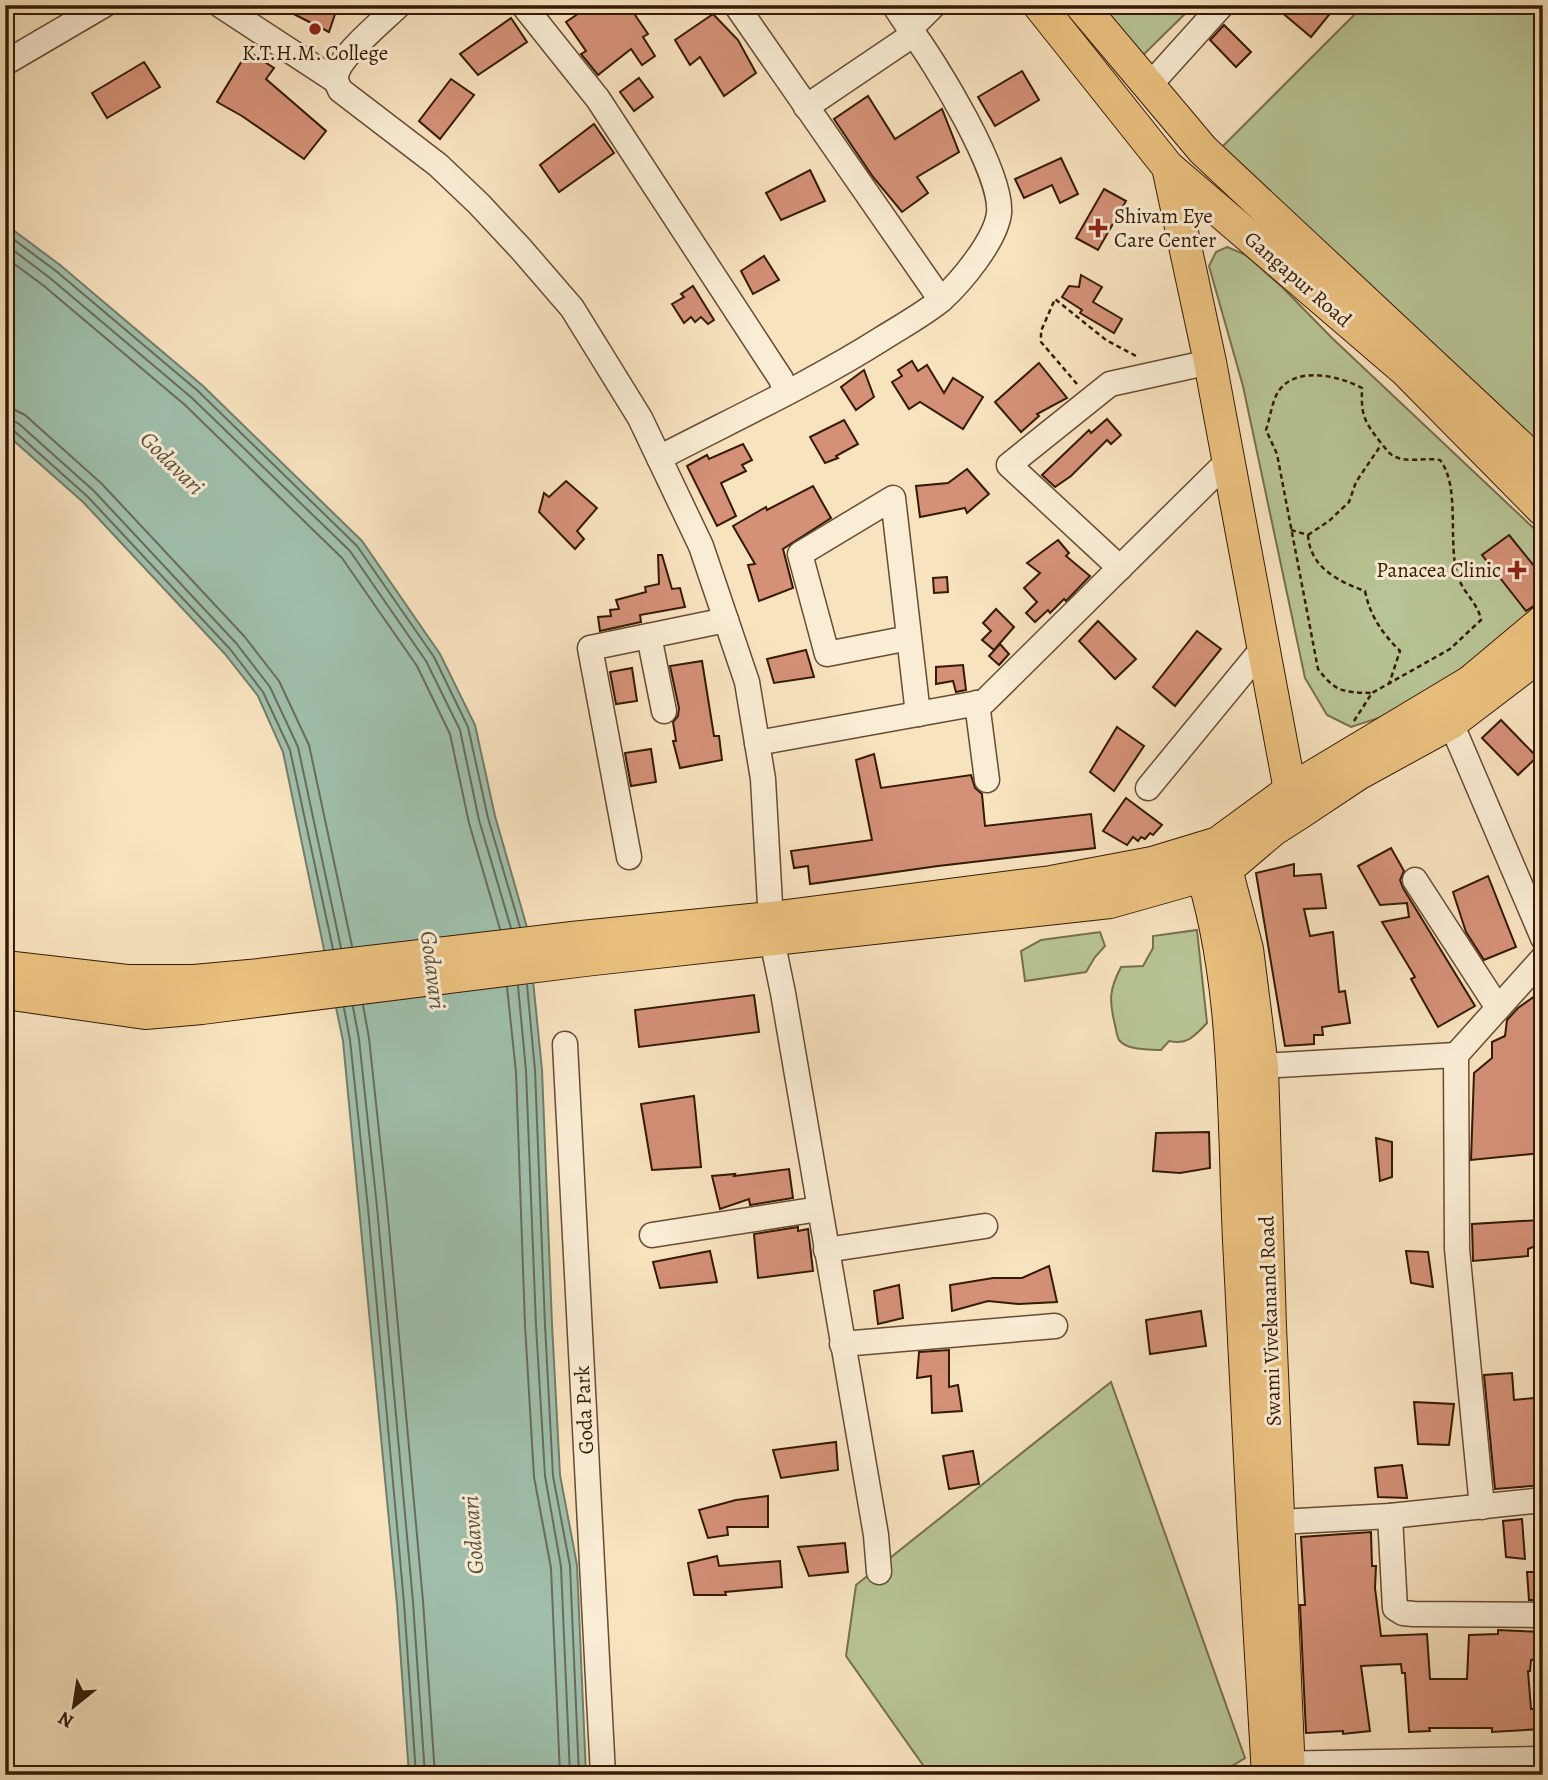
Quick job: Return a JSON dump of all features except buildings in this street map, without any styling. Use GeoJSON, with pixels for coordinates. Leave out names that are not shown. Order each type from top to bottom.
{"type":"FeatureCollection","features":[{"type":"Feature","properties":{"kind":"main road","name":"Gangapur Road"},"geometry":{"type":"LineString","coordinates":[[1039,5],[1168,167],[1405,370],[1543,510]]}},
{"type":"Feature","properties":{"kind":"main road","name":"Gangapur Road"},"geometry":{"type":"LineString","coordinates":[[1081,5],[1203,150],[1543,468]]}},
{"type":"Feature","properties":{"kind":"main road"},"geometry":{"type":"LineString","coordinates":[[1168,167],[1210,362],[1294,802]]}},
{"type":"Feature","properties":{"kind":"main road"},"geometry":{"type":"LineString","coordinates":[[5,967],[127,981],[194,981],[579,949],[771,929],[1110,902],[1211,860],[1273,830],[1294,802],[1470,682],[1543,621]]}},
{"type":"Feature","properties":{"kind":"main road"},"geometry":{"type":"LineString","coordinates":[[1294,802],[1358,774],[1451,723],[1543,653]]}},
{"type":"Feature","properties":{"kind":"main road","name":"Swami Vivekanand Road"},"geometry":{"type":"LineString","coordinates":[[1211,860],[1247,949],[1246,1067],[1278,1769]]}},
{"type":"Feature","properties":{"kind":"main road"},"geometry":{"type":"LineString","coordinates":[[5,993],[145,1013],[202,1008],[579,949]]}},
{"type":"Feature","properties":{"kind":"street"},"geometry":{"type":"LineString","coordinates":[[5,63],[104,5]]}},
{"type":"Feature","properties":{"kind":"street"},"geometry":{"type":"LineString","coordinates":[[220,5],[336,81],[340,90],[438,165],[479,204],[572,308],[640,418],[701,546],[747,682],[763,779],[771,929],[876,1535],[879,1572]]}},
{"type":"Feature","properties":{"kind":"street"},"geometry":{"type":"LineString","coordinates":[[336,81],[338,70],[347,56],[399,5]]}},
{"type":"Feature","properties":{"kind":"street"},"geometry":{"type":"LineString","coordinates":[[523,5],[598,99],[781,379],[786,393]]}},
{"type":"Feature","properties":{"kind":"street"},"geometry":{"type":"LineString","coordinates":[[736,5],[941,300]]}},
{"type":"Feature","properties":{"kind":"street"},"geometry":{"type":"LineString","coordinates":[[659,458],[839,366],[941,300],[961,279],[990,239],[999,212],[993,175],[935,62],[894,5]]}},
{"type":"Feature","properties":{"kind":"street"},"geometry":{"type":"LineString","coordinates":[[806,107],[912,31],[934,5]]}},
{"type":"Feature","properties":{"kind":"street"},"geometry":{"type":"LineString","coordinates":[[1149,87],[1222,5]]}},
{"type":"Feature","properties":{"kind":"street"},"geometry":{"type":"LineString","coordinates":[[1120,568],[1009,465],[1110,384],[1210,362]]}},
{"type":"Feature","properties":{"kind":"street"},"geometry":{"type":"LineString","coordinates":[[757,743],[984,702],[1228,461]]}},
{"type":"Feature","properties":{"kind":"street"},"geometry":{"type":"LineString","coordinates":[[909,638],[827,654],[800,554],[893,498],[918,714]]}},
{"type":"Feature","properties":{"kind":"street"},"geometry":{"type":"LineString","coordinates":[[629,856],[590,648],[726,620]]}},
{"type":"Feature","properties":{"kind":"street"},"geometry":{"type":"LineString","coordinates":[[649,636],[664,710]]}},
{"type":"Feature","properties":{"kind":"street"},"geometry":{"type":"LineString","coordinates":[[1148,788],[1263,648]]}},
{"type":"Feature","properties":{"kind":"street"},"geometry":{"type":"LineString","coordinates":[[977,703],[987,780]]}},
{"type":"Feature","properties":{"kind":"street"},"geometry":{"type":"LineString","coordinates":[[1451,723],[1543,938]]}},
{"type":"Feature","properties":{"kind":"street"},"geometry":{"type":"LineString","coordinates":[[1415,880],[1498,1008]]}},
{"type":"Feature","properties":{"kind":"street"},"geometry":{"type":"LineString","coordinates":[[1482,1507],[1457,1249],[1456,1055],[1543,958]]}},
{"type":"Feature","properties":{"kind":"street","name":"Goda Park"},"geometry":{"type":"LineString","coordinates":[[565,1044],[603,1775]]}},
{"type":"Feature","properties":{"kind":"street"},"geometry":{"type":"LineString","coordinates":[[1246,1067],[1456,1055]]}},
{"type":"Feature","properties":{"kind":"street"},"geometry":{"type":"LineString","coordinates":[[652,1235],[819,1209]]}},
{"type":"Feature","properties":{"kind":"street"},"geometry":{"type":"LineString","coordinates":[[826,1250],[985,1226]]}},
{"type":"Feature","properties":{"kind":"street"},"geometry":{"type":"LineString","coordinates":[[842,1344],[1055,1326]]}},
{"type":"Feature","properties":{"kind":"street"},"geometry":{"type":"LineString","coordinates":[[1265,1522],[1390,1516],[1543,1500]]}},
{"type":"Feature","properties":{"kind":"street"},"geometry":{"type":"LineString","coordinates":[[1390,1516],[1395,1608],[1403,1613],[1415,1614],[1543,1615]]}},
{"type":"Feature","properties":{"kind":"street"},"geometry":{"type":"LineString","coordinates":[[1278,1769],[1543,1759]]}},
{"type":"Feature","properties":{"kind":"path"},"geometry":{"type":"LineString","coordinates":[[1090,400],[1041,342],[1041,331],[1055,299],[1106,340],[1162,373]]}},
{"type":"Feature","properties":{"kind":"path"},"geometry":{"type":"LineString","coordinates":[[1319,375],[1349,381],[1362,388],[1361,412],[1366,425],[1382,443],[1391,455],[1410,460],[1427,457],[1440,460],[1449,471],[1451,521],[1458,576],[1467,595],[1479,608],[1481,620],[1450,649],[1372,693],[1344,692],[1331,686],[1318,669],[1277,454],[1266,430],[1279,391],[1295,379],[1319,375]]}},
{"type":"Feature","properties":{"kind":"path"},"geometry":{"type":"LineString","coordinates":[[1308,535],[1329,521],[1349,502],[1356,482],[1382,443]]}},
{"type":"Feature","properties":{"kind":"path"},"geometry":{"type":"LineString","coordinates":[[1291,530],[1308,535]]}},
{"type":"Feature","properties":{"kind":"path"},"geometry":{"type":"LineString","coordinates":[[1308,535],[1308,545],[1322,569],[1365,591],[1377,625],[1400,651],[1389,684]]}},
{"type":"Feature","properties":{"kind":"path"},"geometry":{"type":"LineString","coordinates":[[1351,727],[1372,693]]}},
{"type":"Feature","properties":{"kind":"shaded area"},"geometry":{"type":"Polygon","coordinates":[[[1092,5],[1194,5],[1135,63],[1092,5]]]}},
{"type":"Feature","properties":{"kind":"shaded area"},"geometry":{"type":"Polygon","coordinates":[[[1364,5],[1543,5],[1543,447],[1222,147],[1364,5]]]}},
{"type":"Feature","properties":{"kind":"shaded area"},"geometry":{"type":"Polygon","coordinates":[[[1227,247],[1246,255],[1282,287],[1332,338],[1543,537],[1543,621],[1397,712],[1351,727],[1327,715],[1305,678],[1243,386],[1209,266],[1216,252],[1227,247]]]}},
{"type":"Feature","properties":{"kind":"shaded area"},"geometry":{"type":"Polygon","coordinates":[[[1197,930],[1207,1023],[1190,1038],[1181,1042],[1169,1041],[1161,1050],[1139,1049],[1123,1044],[1118,1037],[1111,1002],[1114,982],[1121,967],[1143,966],[1153,948],[1153,936],[1197,930]]]}},
{"type":"Feature","properties":{"kind":"shaded area"},"geometry":{"type":"Polygon","coordinates":[[[1100,932],[1105,946],[1086,972],[1025,981],[1021,951],[1041,940],[1100,932]]]}},
{"type":"Feature","properties":{"kind":"shaded area"},"geometry":{"type":"Polygon","coordinates":[[[1111,1382],[1245,1758],[1217,1775],[930,1775],[846,1656],[856,1585],[1111,1382]]]}},
{"type":"Feature","properties":{"kind":"water","name":"Godavari"},"geometry":{"type":"Polygon","coordinates":[[[5,224],[60,265],[203,386],[362,541],[440,654],[475,725],[495,816],[528,931],[542,1070],[560,1475],[577,1565],[586,1775],[409,1775],[397,1604],[343,1041],[283,752],[258,696],[225,654],[83,502],[5,433],[5,224]]]}},
{"type":"Feature","properties":{"kind":"place","name":"K.T.H.M. College"},"geometry":{"type":"Point","coordinates":[315,29]}},
{"type":"Feature","properties":{"kind":"place","name":"Shivam Eye Care Center"},"geometry":{"type":"Point","coordinates":[1098,228]}},
{"type":"Feature","properties":{"kind":"place","name":"Panacea Clinic"},"geometry":{"type":"Point","coordinates":[1517,570]}}]}
